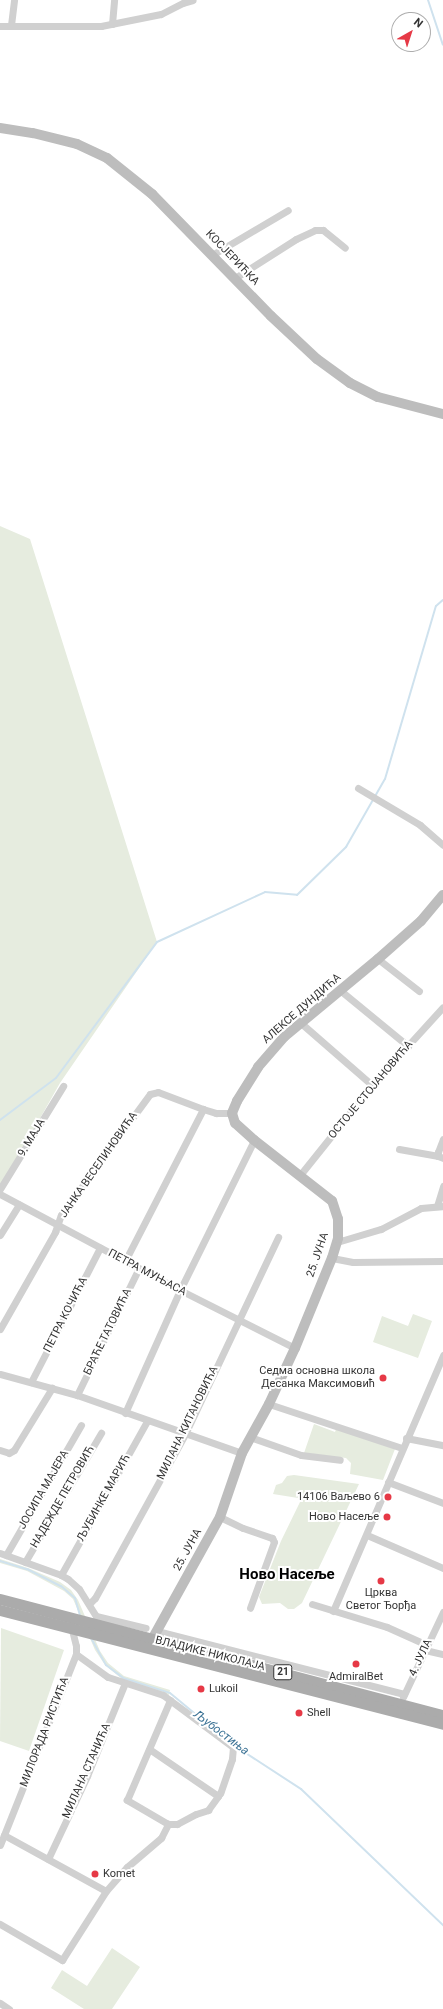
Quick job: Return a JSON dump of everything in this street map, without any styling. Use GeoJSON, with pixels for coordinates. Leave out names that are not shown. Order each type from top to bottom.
{"type":"FeatureCollection","features":[{"type":"Feature","properties":{"kind":"main road","name":"ВЛАДИКЕ НИКОЛАЈА"},"geometry":{"type":"LineString","coordinates":[[0,1599],[74,1624]]}},
{"type":"Feature","properties":{"kind":"main road","name":"ВЛАДИКЕ НИКОЛАЈА"},"geometry":{"type":"LineString","coordinates":[[0,1610],[74,1624],[121,1636],[152,1639],[402,1699],[443,1715]]}},
{"type":"Feature","properties":{"kind":"main road","name":"ВЛАДИКЕ НИКОЛАЈА"},"geometry":{"type":"LineString","coordinates":[[152,1639],[443,1724]]}},
{"type":"Feature","properties":{"kind":"street"},"geometry":{"type":"LineString","coordinates":[[11,25],[14,0]]}},
{"type":"Feature","properties":{"kind":"street"},"geometry":{"type":"LineString","coordinates":[[112,24],[114,0]]}},
{"type":"Feature","properties":{"kind":"street"},"geometry":{"type":"LineString","coordinates":[[0,26],[101,26],[161,14],[183,3],[193,0]]}},
{"type":"Feature","properties":{"kind":"street","name":"КОСЈЕРИЋКА"},"geometry":{"type":"LineString","coordinates":[[0,128],[32,133],[77,144],[107,158],[152,194],[317,359],[350,383],[378,397],[443,414]]}},
{"type":"Feature","properties":{"kind":"street"},"geometry":{"type":"LineString","coordinates":[[212,255],[288,210]]}},
{"type":"Feature","properties":{"kind":"street"},"geometry":{"type":"LineString","coordinates":[[235,278],[296,239],[315,230],[323,230],[345,248]]}},
{"type":"Feature","properties":{"kind":"street"},"geometry":{"type":"LineString","coordinates":[[358,788],[420,825],[443,845]]}},
{"type":"Feature","properties":{"kind":"street","name":"АЛЕКСЕ ДУНДИЋА"},"geometry":{"type":"LineString","coordinates":[[232,1113],[237,1101],[258,1067],[284,1037],[341,991],[421,921],[443,895]]}},
{"type":"Feature","properties":{"kind":"street"},"geometry":{"type":"LineString","coordinates":[[378,959],[419,991]]}},
{"type":"Feature","properties":{"kind":"street"},"geometry":{"type":"LineString","coordinates":[[341,991],[408,1046]]}},
{"type":"Feature","properties":{"kind":"street","name":"ОСТОЈЕ СТОЈАНОВИЋА"},"geometry":{"type":"LineString","coordinates":[[300,1175],[372,1085],[443,1007]]}},
{"type":"Feature","properties":{"kind":"street"},"geometry":{"type":"LineString","coordinates":[[302,1024],[372,1085]]}},
{"type":"Feature","properties":{"kind":"street","name":"9. МАЈА"},"geometry":{"type":"LineString","coordinates":[[0,1189],[64,1086]]}},
{"type":"Feature","properties":{"kind":"street","name":"ЈАНКА ВЕСЕЛИНОВИЋА"},"geometry":{"type":"LineString","coordinates":[[0,1329],[58,1225],[64,1211],[150,1094],[158,1092],[203,1109]]}},
{"type":"Feature","properties":{"kind":"street"},"geometry":{"type":"LineString","coordinates":[[125,1261],[203,1109],[216,1113],[232,1113]]}},
{"type":"Feature","properties":{"kind":"street","name":"25. ЈУНА"},"geometry":{"type":"LineString","coordinates":[[152,1639],[220,1517],[242,1453],[269,1404],[295,1348],[332,1258],[337,1242],[339,1227],[334,1205],[328,1198],[254,1140],[235,1123],[232,1113]]}},
{"type":"Feature","properties":{"kind":"street"},"geometry":{"type":"LineString","coordinates":[[399,1149],[440,1157],[438,1149],[443,1139]]}},
{"type":"Feature","properties":{"kind":"street"},"geometry":{"type":"LineString","coordinates":[[125,1413],[180,1290],[254,1140]]}},
{"type":"Feature","properties":{"kind":"street"},"geometry":{"type":"LineString","coordinates":[[337,1242],[381,1229],[421,1208],[440,1206],[443,1186]]}},
{"type":"Feature","properties":{"kind":"street","name":"ПЕТРА МУЊАСА"},"geometry":{"type":"LineString","coordinates":[[0,1194],[180,1290],[295,1348]]}},
{"type":"Feature","properties":{"kind":"street"},"geometry":{"type":"LineString","coordinates":[[0,1235],[19,1204]]}},
{"type":"Feature","properties":{"kind":"street","name":"МИЛАНА КИТАНОВИЋА"},"geometry":{"type":"LineString","coordinates":[[89,1604],[95,1598],[185,1434],[278,1237]]}},
{"type":"Feature","properties":{"kind":"street","name":"ПЕТРА КОЧИЋА"},"geometry":{"type":"LineString","coordinates":[[32,1382],[100,1248]]}},
{"type":"Feature","properties":{"kind":"street"},"geometry":{"type":"LineString","coordinates":[[332,1258],[353,1262],[443,1261]]}},
{"type":"Feature","properties":{"kind":"street","name":"БРАЋЕ ТАТОВИЋА"},"geometry":{"type":"LineString","coordinates":[[78,1395],[139,1268]]}},
{"type":"Feature","properties":{"kind":"street"},"geometry":{"type":"LineString","coordinates":[[332,1611],[367,1535],[406,1438],[443,1355]]}},
{"type":"Feature","properties":{"kind":"street"},"geometry":{"type":"LineString","coordinates":[[0,1374],[78,1395],[125,1413],[242,1453]]}},
{"type":"Feature","properties":{"kind":"street"},"geometry":{"type":"LineString","coordinates":[[0,1450],[9,1453],[14,1450],[52,1388]]}},
{"type":"Feature","properties":{"kind":"street"},"geometry":{"type":"LineString","coordinates":[[269,1404],[402,1448]]}},
{"type":"Feature","properties":{"kind":"street","name":"ЉУБИНКЕ МАРИЋ"},"geometry":{"type":"LineString","coordinates":[[61,1575],[147,1420]]}},
{"type":"Feature","properties":{"kind":"street","name":"ЈОСИПА МАЈЕРА"},"geometry":{"type":"LineString","coordinates":[[3,1554],[81,1425]]}},
{"type":"Feature","properties":{"kind":"street","name":"НАДЕЖДЕ ПЕТРОВИЋ"},"geometry":{"type":"LineString","coordinates":[[25,1562],[101,1433]]}},
{"type":"Feature","properties":{"kind":"street"},"geometry":{"type":"LineString","coordinates":[[250,1437],[301,1455],[340,1460]]}},
{"type":"Feature","properties":{"kind":"street"},"geometry":{"type":"LineString","coordinates":[[406,1438],[443,1445]]}},
{"type":"Feature","properties":{"kind":"street"},"geometry":{"type":"LineString","coordinates":[[388,1482],[443,1503]]}},
{"type":"Feature","properties":{"kind":"street"},"geometry":{"type":"LineString","coordinates":[[220,1517],[243,1528],[272,1538],[274,1542],[250,1608]]}},
{"type":"Feature","properties":{"kind":"street"},"geometry":{"type":"LineString","coordinates":[[367,1535],[443,1568]]}},
{"type":"Feature","properties":{"kind":"street"},"geometry":{"type":"LineString","coordinates":[[3,1554],[61,1575],[75,1584],[94,1614],[100,1618],[146,1628]]}},
{"type":"Feature","properties":{"kind":"street"},"geometry":{"type":"LineString","coordinates":[[312,1604],[387,1626],[426,1648],[443,1654]]}},
{"type":"Feature","properties":{"kind":"street","name":"4. ЈУЛА"},"geometry":{"type":"LineString","coordinates":[[402,1699],[443,1612]]}},
{"type":"Feature","properties":{"kind":"street","name":"МИЛОРАДА РИСТИЋА"},"geometry":{"type":"LineString","coordinates":[[0,1845],[76,1654],[74,1624]]}},
{"type":"Feature","properties":{"kind":"street"},"geometry":{"type":"LineString","coordinates":[[76,1654],[103,1674],[125,1683],[156,1691],[170,1700],[232,1747],[232,1759],[225,1782],[218,1796],[208,1810],[196,1814],[177,1824],[168,1824],[127,1800],[170,1700]]}},
{"type":"Feature","properties":{"kind":"street","name":"МИЛАНА СТАНИЋА"},"geometry":{"type":"LineString","coordinates":[[48,1859],[87,1776],[125,1683]]}},
{"type":"Feature","properties":{"kind":"street"},"geometry":{"type":"LineString","coordinates":[[149,1749],[218,1796]]}},
{"type":"Feature","properties":{"kind":"street"},"geometry":{"type":"LineString","coordinates":[[0,1924],[62,1960],[106,1891],[127,1867],[161,1838],[168,1824]]}},
{"type":"Feature","properties":{"kind":"street"},"geometry":{"type":"LineString","coordinates":[[4,1835],[106,1891]]}},
{"type":"Feature","properties":{"kind":"street"},"geometry":{"type":"LineString","coordinates":[[0,2003],[9,2009]]}},
{"type":"Feature","properties":{"kind":"shaded area"},"geometry":{"type":"Polygon","coordinates":[[[0,526],[30,539],[157,942],[60,1083],[0,1189],[0,526]]]}},
{"type":"Feature","properties":{"kind":"shaded area"},"geometry":{"type":"Polygon","coordinates":[[[413,1314],[432,1321],[418,1358],[373,1342],[382,1316],[408,1326],[413,1314]]]}},
{"type":"Feature","properties":{"kind":"shaded area"},"geometry":{"type":"Polygon","coordinates":[[[314,1424],[335,1432],[336,1429],[395,1449],[383,1480],[350,1474],[351,1463],[346,1458],[304,1453],[314,1424]]]}},
{"type":"Feature","properties":{"kind":"shaded area"},"geometry":{"type":"Polygon","coordinates":[[[294,1475],[359,1484],[302,1603],[294,1609],[288,1609],[280,1603],[262,1604],[259,1597],[281,1541],[300,1502],[298,1498],[273,1494],[276,1485],[282,1483],[287,1476],[294,1475]]]}},
{"type":"Feature","properties":{"kind":"shaded area"},"geometry":{"type":"Polygon","coordinates":[[[0,1559],[28,1568],[60,1582],[71,1590],[78,1600],[100,1651],[108,1663],[124,1676],[170,1690],[169,1695],[122,1679],[105,1665],[95,1650],[73,1599],[64,1591],[27,1571],[0,1563],[0,1559]]]}},
{"type":"Feature","properties":{"kind":"shaded area"},"geometry":{"type":"Polygon","coordinates":[[[1,1628],[64,1650],[29,1751],[0,1741],[1,1628]]]}},
{"type":"Feature","properties":{"kind":"shaded area"},"geometry":{"type":"Polygon","coordinates":[[[112,1948],[140,1967],[112,2009],[84,2009],[51,1988],[62,1970],[87,1986],[112,1948]]]}},
{"type":"Feature","properties":{"kind":"waterway"},"geometry":{"type":"LineString","coordinates":[[428,0],[443,45]]}},
{"type":"Feature","properties":{"kind":"waterway"},"geometry":{"type":"LineString","coordinates":[[0,1120],[56,1078],[157,942],[265,892],[297,895],[346,847],[385,779],[436,606],[443,600]]}},
{"type":"Feature","properties":{"kind":"waterway","name":"Љубостиња"},"geometry":{"type":"LineString","coordinates":[[0,1561],[27,1569],[61,1586],[75,1598],[80,1616]]}},
{"type":"Feature","properties":{"kind":"waterway","name":"Љубостиња"},"geometry":{"type":"LineString","coordinates":[[91,1638],[106,1665],[123,1678],[170,1693],[205,1722]]}},
{"type":"Feature","properties":{"kind":"waterway","name":"Љубостиња"},"geometry":{"type":"LineString","coordinates":[[235,1746],[301,1789],[443,1925]]}},
{"type":"Feature","properties":{"kind":"place","name":"Седма основна школа Десанка Максимовић"},"geometry":{"type":"Point","coordinates":[383,1378]}},
{"type":"Feature","properties":{"kind":"place","name":"14106 Ваљево 6"},"geometry":{"type":"Point","coordinates":[388,1497]}},
{"type":"Feature","properties":{"kind":"place","name":"Ново Насеље"},"geometry":{"type":"Point","coordinates":[387,1517]}},
{"type":"Feature","properties":{"kind":"place","name":"Црква Светог Ђорђа"},"geometry":{"type":"Point","coordinates":[381,1581]}},
{"type":"Feature","properties":{"kind":"place","name":"AdmiralBet"},"geometry":{"type":"Point","coordinates":[356,1664]}},
{"type":"Feature","properties":{"kind":"place","name":"Lukoil"},"geometry":{"type":"Point","coordinates":[201,1689]}},
{"type":"Feature","properties":{"kind":"place","name":"Shell"},"geometry":{"type":"Point","coordinates":[299,1713]}},
{"type":"Feature","properties":{"kind":"place","name":"Komet"},"geometry":{"type":"Point","coordinates":[95,1874]}},
{"type":"Feature","properties":{"kind":"district","name":"Ново Насеље"},"geometry":{"type":"Point","coordinates":[287,1575]}}]}
